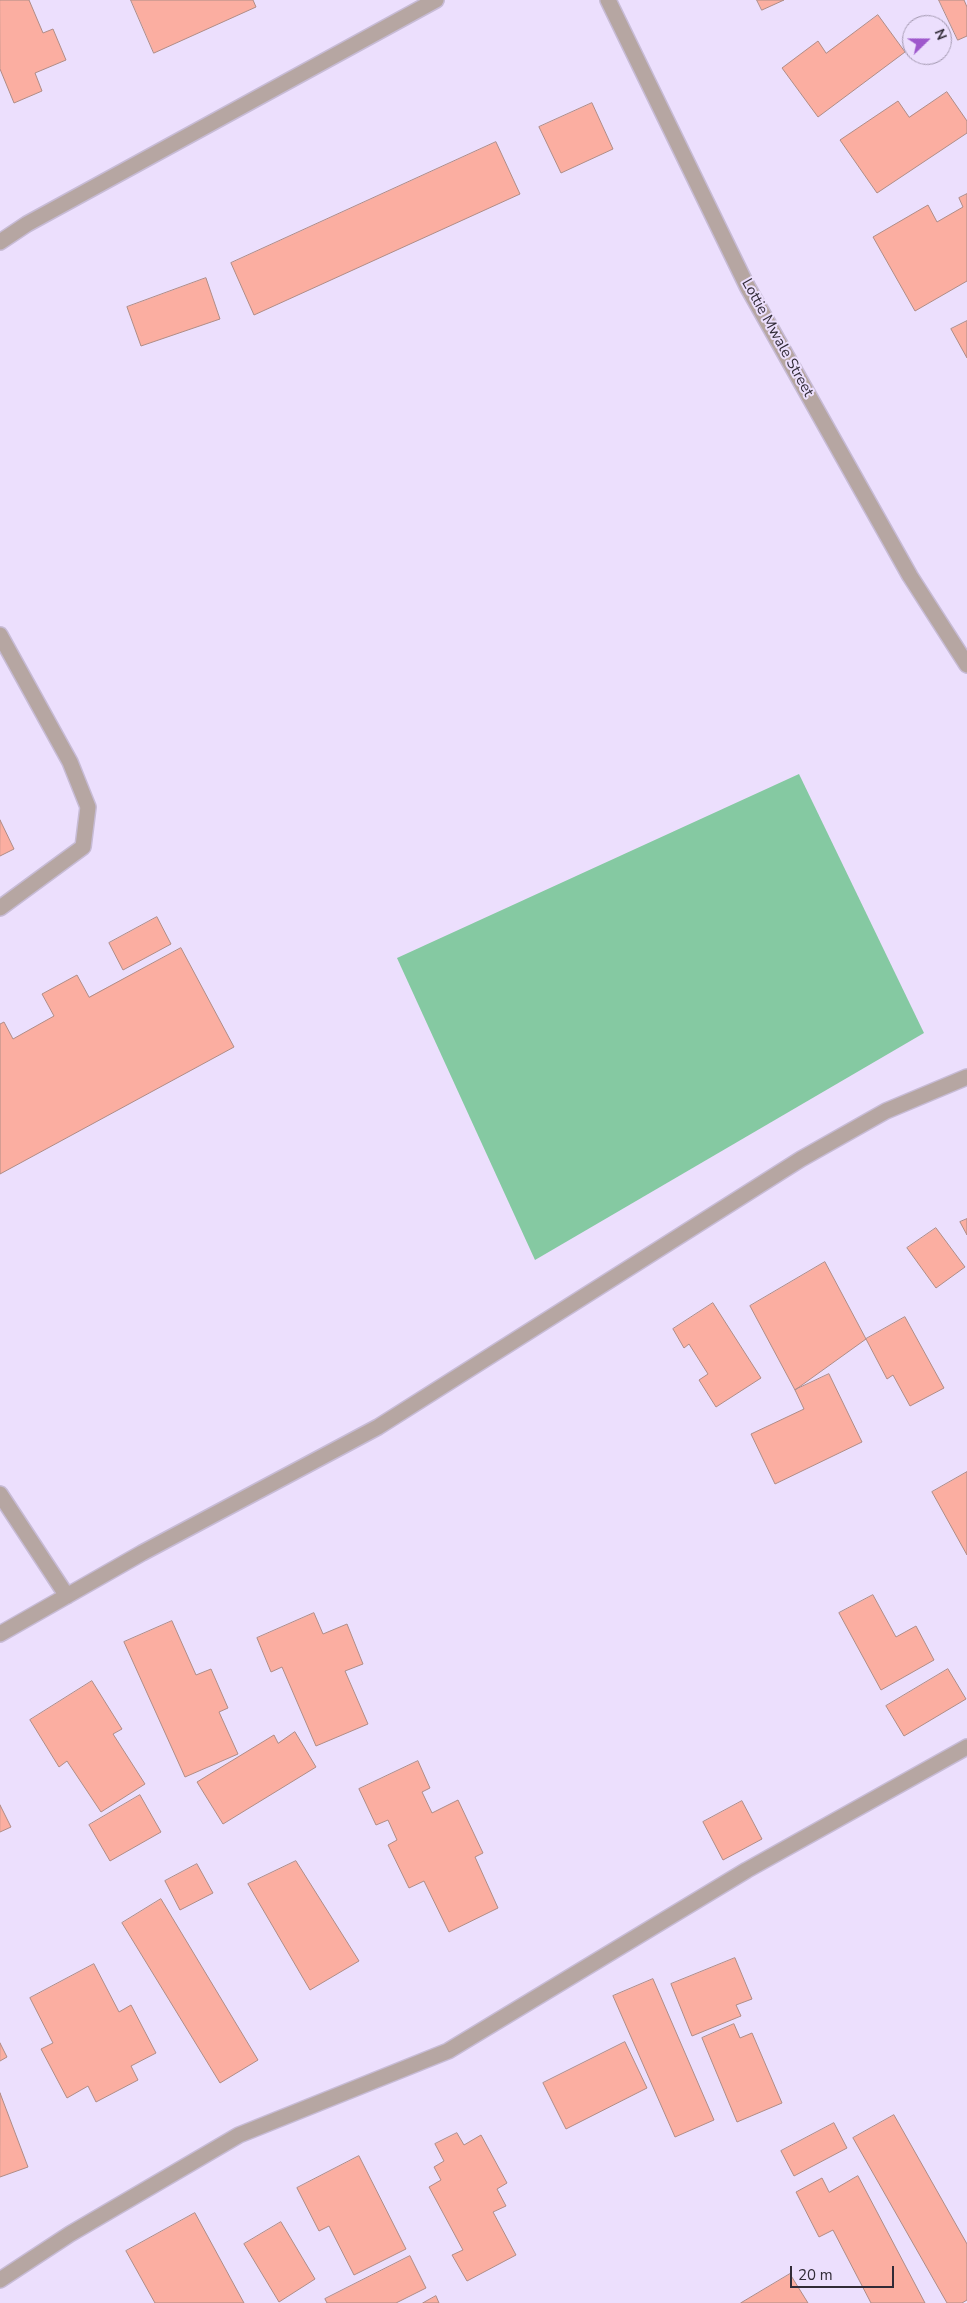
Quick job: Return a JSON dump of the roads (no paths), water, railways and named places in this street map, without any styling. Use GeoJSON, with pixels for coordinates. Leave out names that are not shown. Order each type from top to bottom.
{"type":"FeatureCollection","features":[{"type":"Feature","properties":{"kind":"street"},"geometry":{"type":"LineString","coordinates":[[0,242],[27,224],[436,0]]}},
{"type":"Feature","properties":{"kind":"street","name":"Lottie Mwale Street"},"geometry":{"type":"LineString","coordinates":[[608,0],[747,286],[910,576],[967,665]]}},
{"type":"Feature","properties":{"kind":"street"},"geometry":{"type":"LineString","coordinates":[[0,635],[70,762],[88,807],[83,847],[0,908]]}},
{"type":"Feature","properties":{"kind":"street"},"geometry":{"type":"LineString","coordinates":[[0,1634],[378,1427],[801,1159],[886,1111],[967,1076]]}},
{"type":"Feature","properties":{"kind":"street"},"geometry":{"type":"LineString","coordinates":[[0,1494],[67,1596]]}},
{"type":"Feature","properties":{"kind":"street"},"geometry":{"type":"LineString","coordinates":[[0,2280],[70,2234],[239,2135],[448,2051],[747,1870],[967,1747]]}}]}
